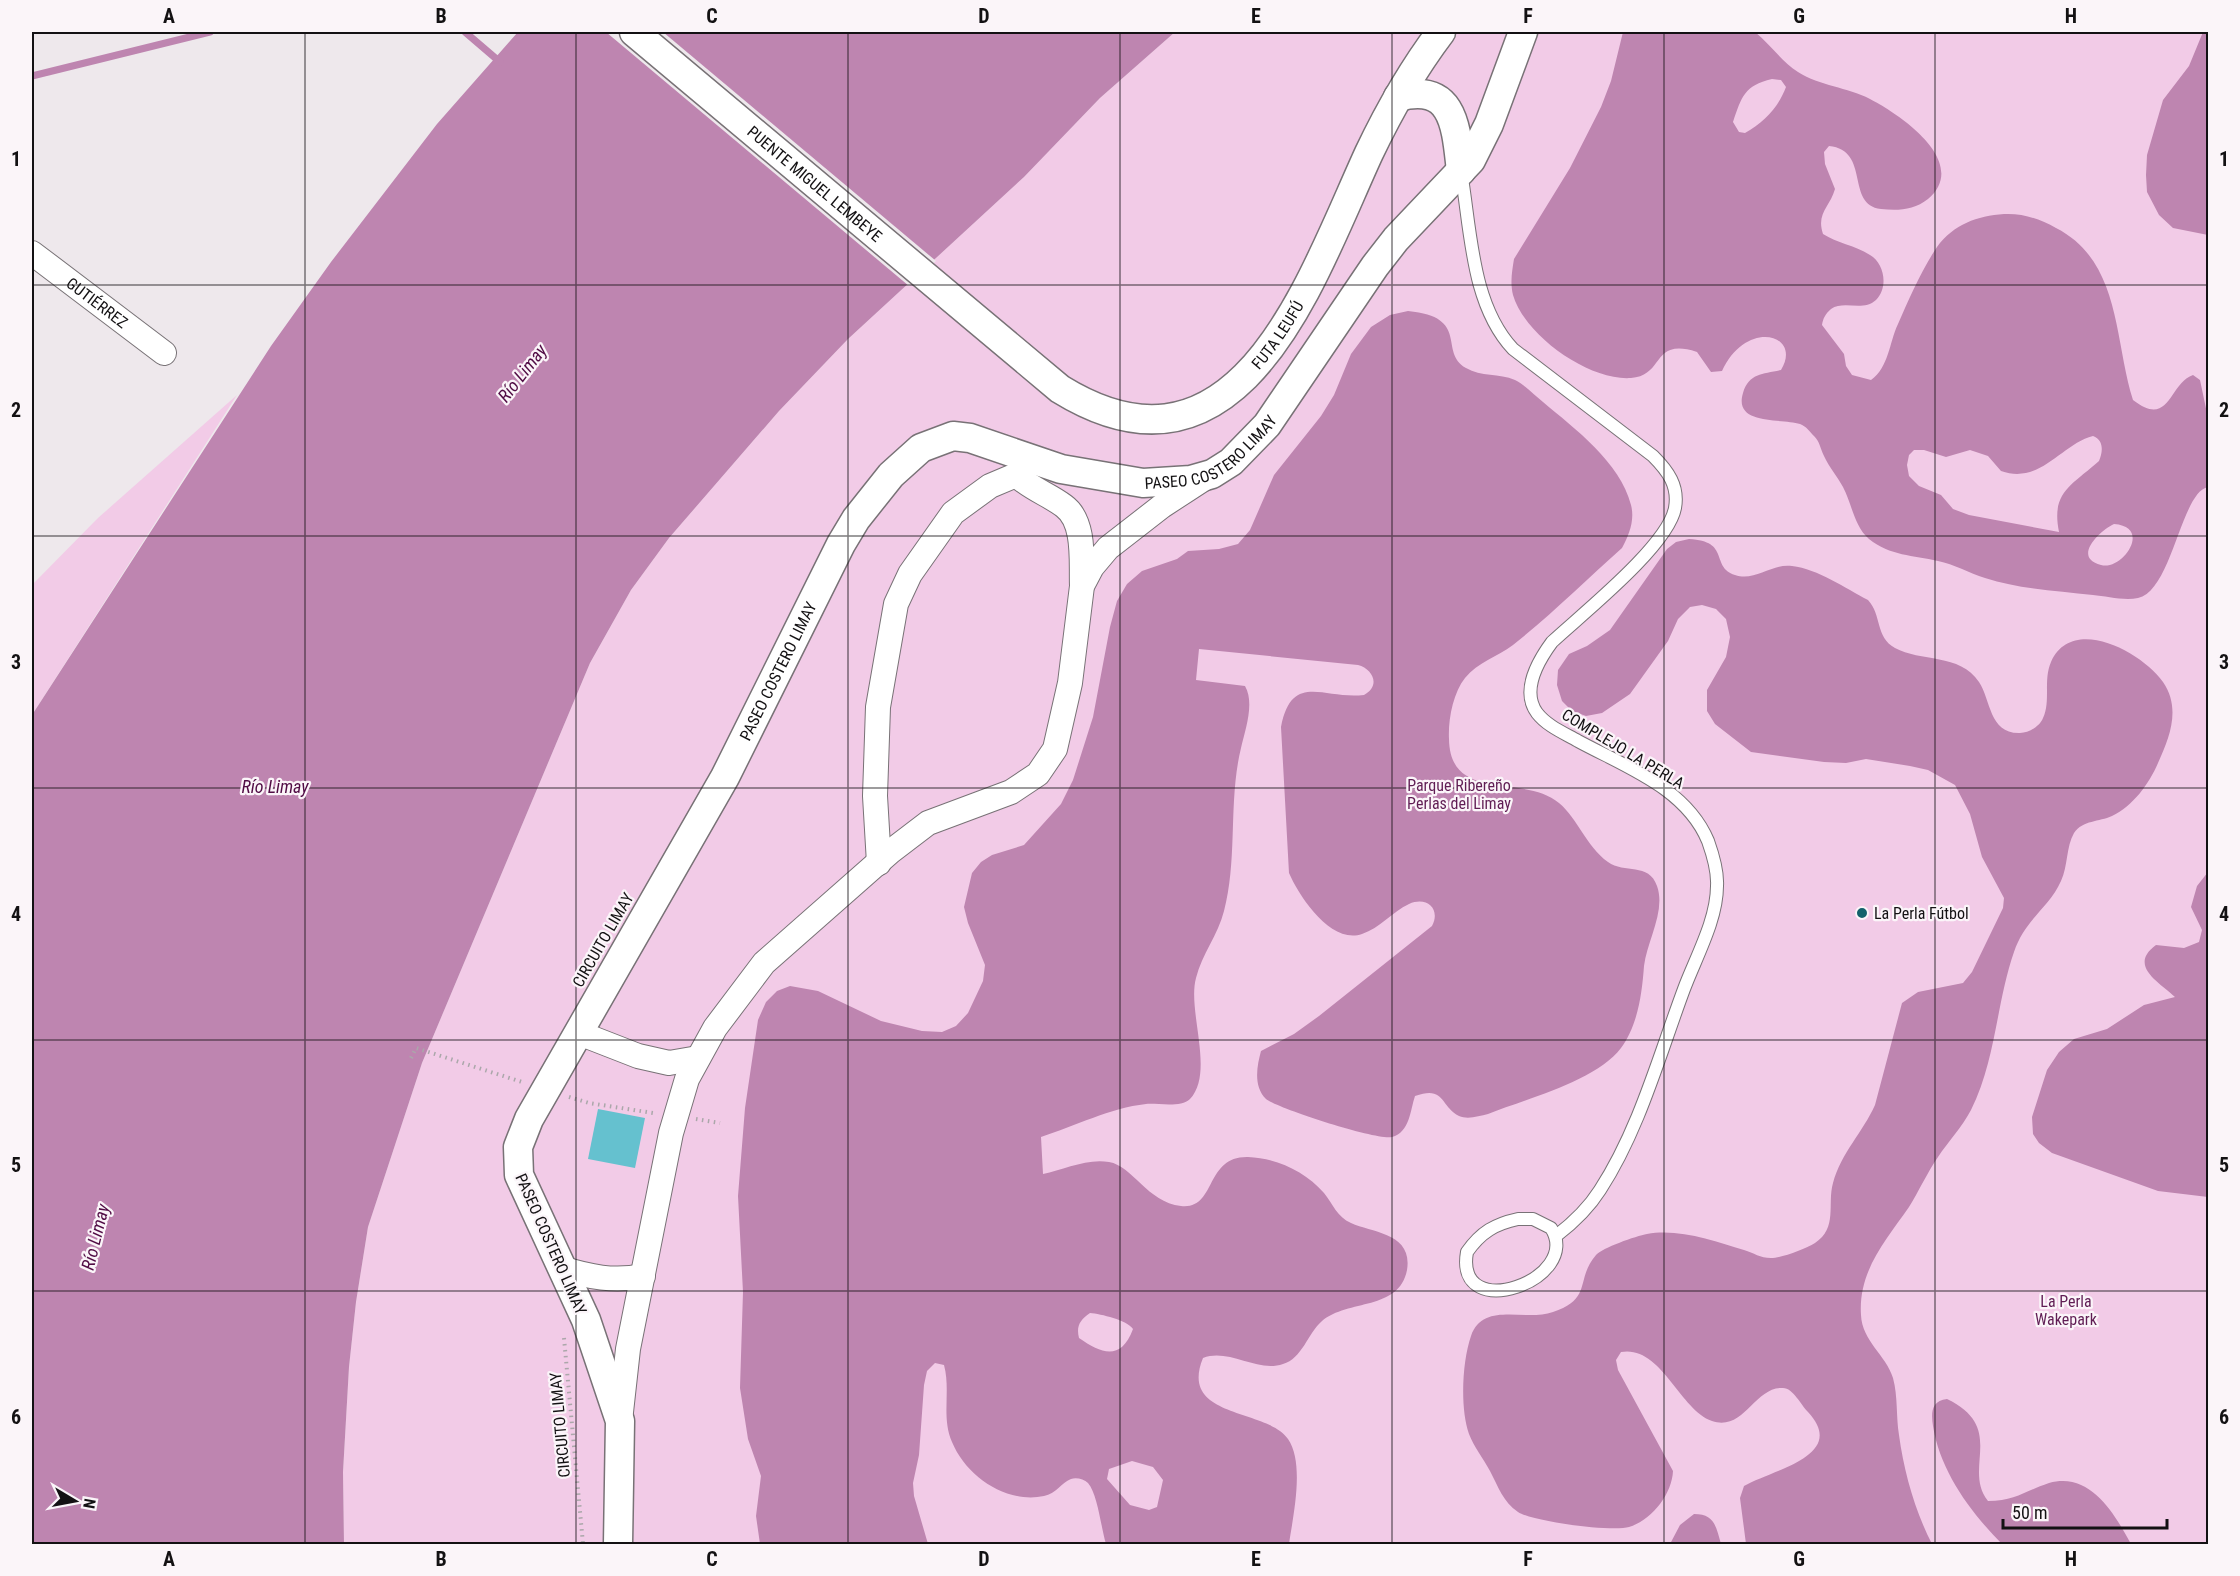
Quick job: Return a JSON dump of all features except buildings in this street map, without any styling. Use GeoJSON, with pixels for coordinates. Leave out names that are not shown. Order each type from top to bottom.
{"type":"FeatureCollection","features":[{"type":"Feature","properties":{"kind":"street","name":"PUENTE MIGUEL LEMBEYE"},"geometry":{"type":"LineString","coordinates":[[634,32],[995,334]]}},
{"type":"Feature","properties":{"kind":"street","name":"FUTA LEUFÚ"},"geometry":{"type":"LineString","coordinates":[[995,334],[1060,389],[1100,411],[1131,418],[1169,419],[1191,414],[1211,405],[1232,389],[1255,365],[1301,299],[1398,97],[1441,32]]}},
{"type":"Feature","properties":{"kind":"street","name":"PASEO COSTERO LIMAY"},"geometry":{"type":"LineString","coordinates":[[618,1545],[620,1421],[592,1336],[521,1181],[516,1162],[523,1132],[725,777],[827,570],[856,519],[891,475],[921,448],[953,436],[990,444],[1022,467],[1143,483],[1191,480],[1212,474],[1231,462],[1267,425],[1375,266],[1396,239],[1461,171],[1481,142],[1523,32]]}},
{"type":"Feature","properties":{"kind":"street"},"geometry":{"type":"LineString","coordinates":[[1398,97],[1421,92],[1430,94],[1445,106],[1455,126],[1461,171]]}},
{"type":"Feature","properties":{"kind":"street","name":"GUTIÉRREZ"},"geometry":{"type":"LineString","coordinates":[[32,253],[164,353]]}},
{"type":"Feature","properties":{"kind":"street"},"geometry":{"type":"LineString","coordinates":[[620,1421],[628,1349],[676,1117],[687,1079],[715,1028],[764,963],[879,863],[928,823],[1011,792],[1038,774],[1054,749],[1065,705],[1082,586],[1078,525],[1066,507],[1034,490],[1022,467],[990,486],[953,513],[910,574],[896,604],[878,707],[875,796],[879,863]]}},
{"type":"Feature","properties":{"kind":"street"},"geometry":{"type":"LineString","coordinates":[[1082,586],[1092,567],[1108,548],[1162,506],[1212,474]]}},
{"type":"Feature","properties":{"kind":"street"},"geometry":{"type":"LineString","coordinates":[[579,1033],[638,1056],[669,1064],[698,1058]]}},
{"type":"Feature","properties":{"kind":"street"},"geometry":{"type":"LineString","coordinates":[[561,1268],[589,1277],[623,1280],[643,1276]]}},
{"type":"Feature","properties":{"kind":"lane","name":"COMPLEJO LA PERLA"},"geometry":{"type":"LineString","coordinates":[[1461,171],[1479,284],[1492,319],[1502,337],[1513,349],[1653,456],[1666,468],[1676,494],[1675,509],[1662,534],[1635,564],[1552,642],[1543,655],[1531,684],[1533,705],[1536,712],[1551,725],[1653,781],[1687,806],[1699,822],[1709,843],[1718,885],[1708,925],[1626,1140],[1599,1191],[1584,1211],[1556,1236]]}},
{"type":"Feature","properties":{"kind":"lane"},"geometry":{"type":"LineString","coordinates":[[1533,1220],[1551,1228],[1556,1236],[1557,1246],[1554,1258],[1533,1279],[1518,1286],[1492,1290],[1480,1288],[1472,1283],[1467,1275],[1467,1252],[1486,1230],[1502,1222],[1533,1220]]}},
{"type":"Feature","properties":{"kind":"path"},"geometry":{"type":"LineString","coordinates":[[411,1058],[416,1048],[589,1103],[720,1123]]}},
{"type":"Feature","properties":{"kind":"path","name":"CIRCUITO LIMAY"},"geometry":{"type":"LineString","coordinates":[[562,1327],[583,1545]]}},
{"type":"Feature","properties":{"kind":"green space","name":"Parque Ribereño Perlas del Limay"},"geometry":{"type":"Polygon","coordinates":[[[1175,32],[2208,32],[2208,1544],[344,1544],[343,1472],[349,1367],[356,1302],[368,1227],[422,1063],[590,663],[631,590],[669,538],[779,411],[848,339],[1024,177],[1100,98],[1175,32]]]}},
{"type":"Feature","properties":{"kind":"green space"},"geometry":{"type":"Polygon","coordinates":[[[237,395],[32,715],[32,585],[98,518],[237,395]]]}},
{"type":"Feature","properties":{"kind":"water","name":"Río Limay"},"geometry":{"type":"Polygon","coordinates":[[[518,32],[1175,32],[1100,98],[1024,177],[848,339],[779,411],[669,538],[631,590],[590,663],[422,1063],[368,1227],[356,1302],[349,1367],[343,1472],[344,1544],[32,1544],[32,715],[271,346],[331,262],[437,124],[518,32]]]}},
{"type":"Feature","properties":{"kind":"water"},"geometry":{"type":"Polygon","coordinates":[[[1623,32],[1755,32],[1798,72],[1883,106],[1912,127],[1926,141],[1936,155],[1941,170],[1939,185],[1923,203],[1900,210],[1881,209],[1870,205],[1864,198],[1850,157],[1842,150],[1829,146],[1824,152],[1825,164],[1835,189],[1822,215],[1823,234],[1870,255],[1879,264],[1884,282],[1883,289],[1876,300],[1865,305],[1836,307],[1829,311],[1823,321],[1822,325],[1844,354],[1846,366],[1852,375],[1871,380],[1877,375],[1926,265],[1937,247],[1959,227],[1975,219],[2018,214],[2044,222],[2077,242],[2093,260],[2104,281],[2112,304],[2133,400],[2145,408],[2162,407],[2179,386],[2193,375],[2200,380],[2208,418],[2208,487],[2199,493],[2190,505],[2168,561],[2150,591],[2138,598],[2127,599],[2025,587],[1998,582],[1944,562],[1893,552],[1877,545],[1860,528],[1843,487],[1826,460],[1818,441],[1808,429],[1792,422],[1761,419],[1745,411],[1742,404],[1743,393],[1749,382],[1763,374],[1781,370],[1786,358],[1784,348],[1778,341],[1769,337],[1757,338],[1744,343],[1732,354],[1722,371],[1711,372],[1697,352],[1672,349],[1642,376],[1631,378],[1614,377],[1578,364],[1545,340],[1531,326],[1513,295],[1511,282],[1514,259],[1570,168],[1601,107],[1611,81],[1623,32]],[[1772,79],[1755,85],[1745,93],[1733,122],[1739,132],[1745,133],[1758,124],[1779,102],[1786,87],[1781,80],[1772,79]],[[2093,436],[2082,440],[2050,462],[2028,473],[2015,474],[2001,471],[1988,456],[1970,450],[1946,457],[1924,450],[1914,450],[1909,455],[1907,465],[1909,476],[1919,486],[1941,495],[1953,509],[1969,515],[2059,532],[2058,508],[2065,491],[2099,461],[2101,454],[2101,443],[2097,438],[2093,436]],[[2114,524],[2096,538],[2088,551],[2093,562],[2101,565],[2117,562],[2125,555],[2133,540],[2131,533],[2125,527],[2114,524]]]}},
{"type":"Feature","properties":{"kind":"water"},"geometry":{"type":"Polygon","coordinates":[[[2203,32],[2208,32],[2208,235],[2173,228],[2159,215],[2147,192],[2146,175],[2147,155],[2163,100],[2189,66],[2203,32]]]}},
{"type":"Feature","properties":{"kind":"water"},"geometry":{"type":"Polygon","coordinates":[[[1408,311],[1440,320],[1447,327],[1458,361],[1466,368],[1478,373],[1509,378],[1526,387],[1582,435],[1607,461],[1625,489],[1631,505],[1631,527],[1622,548],[1527,634],[1470,672],[1465,678],[1454,699],[1449,732],[1453,759],[1462,772],[1475,780],[1544,794],[1566,809],[1600,856],[1614,865],[1642,871],[1653,879],[1659,896],[1658,916],[1646,956],[1638,1008],[1627,1039],[1610,1060],[1595,1070],[1559,1088],[1488,1114],[1466,1118],[1453,1112],[1437,1095],[1425,1093],[1415,1096],[1406,1126],[1392,1137],[1368,1134],[1328,1123],[1266,1099],[1258,1082],[1257,1069],[1261,1051],[1294,1034],[1319,1016],[1432,926],[1435,914],[1427,903],[1416,902],[1403,907],[1375,928],[1362,934],[1350,935],[1339,932],[1328,926],[1308,905],[1289,873],[1281,727],[1286,710],[1293,699],[1312,692],[1349,696],[1364,695],[1374,683],[1368,670],[1358,665],[1199,649],[1196,680],[1245,686],[1249,708],[1237,768],[1228,891],[1221,920],[1202,961],[1194,992],[1201,1058],[1197,1087],[1186,1102],[1146,1104],[1119,1109],[1041,1137],[1043,1174],[1084,1163],[1109,1162],[1126,1170],[1159,1198],[1181,1206],[1192,1205],[1200,1200],[1217,1173],[1234,1159],[1248,1157],[1269,1160],[1289,1167],[1308,1178],[1324,1193],[1346,1220],[1390,1236],[1404,1248],[1407,1270],[1402,1283],[1394,1292],[1371,1303],[1333,1314],[1322,1321],[1290,1361],[1273,1366],[1223,1356],[1203,1358],[1199,1378],[1203,1392],[1213,1402],[1277,1429],[1288,1439],[1296,1462],[1297,1476],[1289,1544],[1106,1544],[1094,1495],[1084,1480],[1071,1479],[1052,1493],[1030,1497],[1016,1496],[989,1485],[967,1466],[952,1442],[946,1414],[947,1384],[944,1365],[935,1363],[927,1371],[924,1385],[919,1455],[913,1483],[914,1496],[928,1544],[760,1544],[756,1516],[761,1476],[748,1439],[740,1388],[743,1292],[738,1196],[745,1108],[758,1020],[766,1002],[777,991],[790,986],[818,991],[881,1021],[922,1031],[942,1032],[956,1026],[968,1013],[983,981],[985,965],[964,907],[972,873],[981,862],[992,855],[1024,845],[1061,804],[1073,780],[1093,717],[1110,627],[1117,601],[1127,584],[1142,571],[1177,559],[1188,551],[1219,549],[1238,544],[1250,530],[1274,475],[1321,416],[1334,395],[1351,354],[1371,327],[1390,315],[1408,311]],[[1090,1313],[1080,1324],[1079,1338],[1103,1351],[1110,1352],[1123,1346],[1133,1329],[1130,1326],[1113,1318],[1090,1313]],[[1132,1461],[1109,1469],[1107,1479],[1130,1505],[1149,1510],[1157,1507],[1163,1480],[1153,1467],[1132,1461]]]}},
{"type":"Feature","properties":{"kind":"water"},"geometry":{"type":"Polygon","coordinates":[[[1689,539],[1710,544],[1723,566],[1735,575],[1750,576],[1777,567],[1792,566],[1812,571],[1868,600],[1875,612],[1881,632],[1889,643],[1905,652],[1951,662],[1971,673],[1983,689],[1992,715],[2002,728],[2010,732],[2027,732],[2042,721],[2051,662],[2061,648],[2074,641],[2090,639],[2107,643],[2140,659],[2163,682],[2172,702],[2170,733],[2158,763],[2145,786],[2120,812],[2087,823],[2074,833],[2061,881],[2050,899],[2024,931],[2014,952],[1986,1072],[1971,1110],[1930,1169],[1909,1207],[1875,1257],[1864,1284],[1861,1299],[1862,1324],[1865,1333],[1893,1378],[1899,1435],[1907,1477],[1915,1505],[1932,1544],[1746,1544],[1740,1498],[1744,1486],[1802,1459],[1813,1451],[1819,1440],[1818,1427],[1797,1397],[1787,1389],[1773,1389],[1733,1420],[1723,1423],[1712,1421],[1689,1404],[1659,1368],[1647,1358],[1635,1352],[1621,1352],[1616,1360],[1618,1370],[1673,1471],[1665,1497],[1653,1512],[1637,1524],[1620,1528],[1555,1522],[1518,1512],[1501,1493],[1471,1439],[1466,1424],[1463,1399],[1464,1372],[1471,1336],[1477,1325],[1495,1316],[1542,1314],[1565,1307],[1579,1295],[1590,1264],[1596,1255],[1605,1249],[1642,1235],[1671,1233],[1709,1239],[1771,1258],[1800,1250],[1822,1237],[1829,1223],[1831,1191],[1837,1172],[1875,1105],[1902,1003],[1918,992],[1963,983],[1972,972],[2003,908],[2004,898],[1982,857],[1970,814],[1955,785],[1928,770],[1910,766],[1866,759],[1846,763],[1824,762],[1751,752],[1715,724],[1707,711],[1707,690],[1726,657],[1730,637],[1726,619],[1716,609],[1702,605],[1690,607],[1678,619],[1668,641],[1630,694],[1602,713],[1586,716],[1572,711],[1562,701],[1557,685],[1558,670],[1569,654],[1587,646],[1610,630],[1667,549],[1676,542],[1689,539]]]}},
{"type":"Feature","properties":{"kind":"water"},"geometry":{"type":"Polygon","coordinates":[[[2208,872],[2208,1197],[2158,1191],[2052,1153],[2039,1143],[2033,1134],[2032,1117],[2047,1070],[2059,1052],[2074,1039],[2107,1029],[2144,1005],[2175,997],[2149,974],[2145,960],[2156,945],[2184,948],[2199,942],[2202,930],[2191,907],[2197,886],[2208,872]]]}},
{"type":"Feature","properties":{"kind":"water"},"geometry":{"type":"Polygon","coordinates":[[[1947,1399],[1965,1410],[1975,1423],[1979,1435],[1981,1488],[1988,1501],[2013,1497],[2049,1483],[2064,1481],[2077,1483],[2100,1498],[2131,1544],[2002,1544],[1968,1505],[1942,1459],[1933,1426],[1932,1412],[1938,1402],[1947,1399]]]}},
{"type":"Feature","properties":{"kind":"water"},"geometry":{"type":"Polygon","coordinates":[[[1694,1514],[1706,1516],[1714,1523],[1721,1544],[1670,1544],[1680,1525],[1694,1514]]]}},
{"type":"Feature","properties":{"kind":"pier"},"geometry":{"type":"Polygon","coordinates":[[[606,32],[663,32],[936,261],[909,286],[606,32]]]}},
{"type":"Feature","properties":{"kind":"waterway"},"geometry":{"type":"LineString","coordinates":[[32,76],[210,32]]}},
{"type":"Feature","properties":{"kind":"waterway"},"geometry":{"type":"LineString","coordinates":[[465,32],[500,62]]}},
{"type":"Feature","properties":{"kind":"place","name":"La Perla Fútbol"},"geometry":{"type":"Point","coordinates":[1862,913]}},
{"type":"Feature","properties":{"kind":"park label","name":"La Perla Wakepark"},"geometry":{"type":"Point","coordinates":[2066,1310]}}]}
